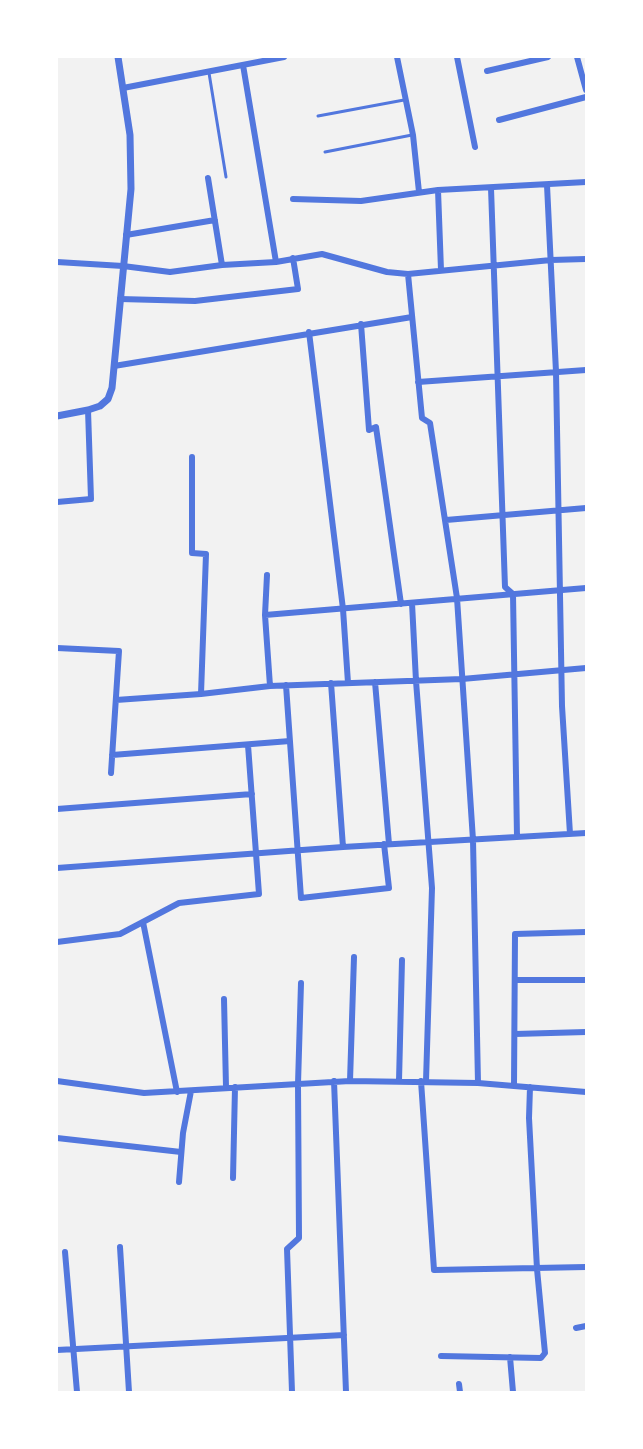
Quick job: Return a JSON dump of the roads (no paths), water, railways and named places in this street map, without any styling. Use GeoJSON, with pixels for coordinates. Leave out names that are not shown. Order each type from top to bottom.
{"type":"FeatureCollection","features":[{"type":"Feature","properties":{"kind":"street"},"geometry":{"type":"LineString","coordinates":[[57,416],[100,406],[108,399],[112,388],[131,189],[130,135],[118,57]]}},
{"type":"Feature","properties":{"kind":"street"},"geometry":{"type":"LineString","coordinates":[[123,88],[284,57]]}},
{"type":"Feature","properties":{"kind":"street"},"geometry":{"type":"LineString","coordinates":[[398,57],[413,135],[419,192]]}},
{"type":"Feature","properties":{"kind":"street"},"geometry":{"type":"LineString","coordinates":[[456,57],[475,147]]}},
{"type":"Feature","properties":{"kind":"street"},"geometry":{"type":"LineString","coordinates":[[487,70],[548,57]]}},
{"type":"Feature","properties":{"kind":"street"},"geometry":{"type":"LineString","coordinates":[[577,57],[586,90]]}},
{"type":"Feature","properties":{"kind":"street"},"geometry":{"type":"LineString","coordinates":[[243,65],[276,262]]}},
{"type":"Feature","properties":{"kind":"street"},"geometry":{"type":"LineString","coordinates":[[499,120],[586,97]]}},
{"type":"Feature","properties":{"kind":"street"},"geometry":{"type":"LineString","coordinates":[[208,178],[222,266]]}},
{"type":"Feature","properties":{"kind":"street"},"geometry":{"type":"LineString","coordinates":[[293,199],[361,201],[438,190],[586,182]]}},
{"type":"Feature","properties":{"kind":"street"},"geometry":{"type":"LineString","coordinates":[[547,185],[556,372],[562,706],[570,834]]}},
{"type":"Feature","properties":{"kind":"street"},"geometry":{"type":"LineString","coordinates":[[491,188],[501,515],[505,587],[513,594],[517,837]]}},
{"type":"Feature","properties":{"kind":"street"},"geometry":{"type":"LineString","coordinates":[[438,190],[441,270]]}},
{"type":"Feature","properties":{"kind":"street"},"geometry":{"type":"LineString","coordinates":[[126,235],[215,220]]}},
{"type":"Feature","properties":{"kind":"street"},"geometry":{"type":"LineString","coordinates":[[57,262],[123,266],[170,272],[276,262],[322,254],[387,272],[408,274],[550,260],[586,259]]}},
{"type":"Feature","properties":{"kind":"street"},"geometry":{"type":"LineString","coordinates":[[120,299],[195,301],[298,289],[293,258]]}},
{"type":"Feature","properties":{"kind":"street"},"geometry":{"type":"LineString","coordinates":[[408,274],[422,418],[430,423],[457,598],[473,840],[478,1083]]}},
{"type":"Feature","properties":{"kind":"street"},"geometry":{"type":"LineString","coordinates":[[114,366],[309,332],[412,317]]}},
{"type":"Feature","properties":{"kind":"street"},"geometry":{"type":"LineString","coordinates":[[361,324],[369,430],[376,427],[401,604]]}},
{"type":"Feature","properties":{"kind":"street"},"geometry":{"type":"LineString","coordinates":[[309,332],[343,609],[348,683]]}},
{"type":"Feature","properties":{"kind":"street"},"geometry":{"type":"LineString","coordinates":[[418,382],[586,370]]}},
{"type":"Feature","properties":{"kind":"street"},"geometry":{"type":"LineString","coordinates":[[57,502],[91,499],[88,410]]}},
{"type":"Feature","properties":{"kind":"street"},"geometry":{"type":"LineString","coordinates":[[192,457],[192,553],[206,554],[201,694]]}},
{"type":"Feature","properties":{"kind":"street"},"geometry":{"type":"LineString","coordinates":[[446,520],[586,508]]}},
{"type":"Feature","properties":{"kind":"street"},"geometry":{"type":"LineString","coordinates":[[267,575],[265,615],[270,686]]}},
{"type":"Feature","properties":{"kind":"street"},"geometry":{"type":"LineString","coordinates":[[265,615],[586,588]]}},
{"type":"Feature","properties":{"kind":"street"},"geometry":{"type":"LineString","coordinates":[[412,603],[432,888],[424,1081],[434,1270],[586,1267]]}},
{"type":"Feature","properties":{"kind":"street"},"geometry":{"type":"LineString","coordinates":[[57,648],[119,651],[111,773]]}},
{"type":"Feature","properties":{"kind":"street"},"geometry":{"type":"LineString","coordinates":[[116,700],[270,686],[462,679],[586,668]]}},
{"type":"Feature","properties":{"kind":"street"},"geometry":{"type":"LineString","coordinates":[[286,685],[301,898],[389,888],[375,682]]}},
{"type":"Feature","properties":{"kind":"street"},"geometry":{"type":"LineString","coordinates":[[331,683],[343,847]]}},
{"type":"Feature","properties":{"kind":"street"},"geometry":{"type":"LineString","coordinates":[[112,755],[290,741]]}},
{"type":"Feature","properties":{"kind":"street"},"geometry":{"type":"LineString","coordinates":[[57,942],[120,934],[179,903],[259,894],[248,745]]}},
{"type":"Feature","properties":{"kind":"street"},"geometry":{"type":"LineString","coordinates":[[57,809],[252,794]]}},
{"type":"Feature","properties":{"kind":"street"},"geometry":{"type":"LineString","coordinates":[[57,868],[429,841],[586,833]]}},
{"type":"Feature","properties":{"kind":"street"},"geometry":{"type":"LineString","coordinates":[[143,922],[177,1092]]}},
{"type":"Feature","properties":{"kind":"street"},"geometry":{"type":"LineString","coordinates":[[514,1086],[516,934],[586,932]]}},
{"type":"Feature","properties":{"kind":"street"},"geometry":{"type":"LineString","coordinates":[[350,1081],[354,957]]}},
{"type":"Feature","properties":{"kind":"street"},"geometry":{"type":"LineString","coordinates":[[399,1081],[402,960]]}},
{"type":"Feature","properties":{"kind":"street"},"geometry":{"type":"LineString","coordinates":[[515,980],[586,980]]}},
{"type":"Feature","properties":{"kind":"street"},"geometry":{"type":"LineString","coordinates":[[292,1392],[287,1250],[299,1238],[298,1083],[301,983]]}},
{"type":"Feature","properties":{"kind":"street"},"geometry":{"type":"LineString","coordinates":[[224,999],[226,1087]]}},
{"type":"Feature","properties":{"kind":"street"},"geometry":{"type":"LineString","coordinates":[[514,1034],[586,1032]]}},
{"type":"Feature","properties":{"kind":"street"},"geometry":{"type":"LineString","coordinates":[[57,1081],[144,1093],[350,1081],[478,1083],[586,1092]]}},
{"type":"Feature","properties":{"kind":"street"},"geometry":{"type":"LineString","coordinates":[[334,1082],[346,1392]]}},
{"type":"Feature","properties":{"kind":"street"},"geometry":{"type":"LineString","coordinates":[[233,1178],[235,1087]]}},
{"type":"Feature","properties":{"kind":"street"},"geometry":{"type":"LineString","coordinates":[[441,1356],[541,1358],[544,1353],[529,1118],[530,1087]]}},
{"type":"Feature","properties":{"kind":"street"},"geometry":{"type":"LineString","coordinates":[[179,1182],[181,1152],[191,1091]]}},
{"type":"Feature","properties":{"kind":"street"},"geometry":{"type":"LineString","coordinates":[[57,1138],[181,1152]]}},
{"type":"Feature","properties":{"kind":"street"},"geometry":{"type":"LineString","coordinates":[[120,1247],[129,1392]]}},
{"type":"Feature","properties":{"kind":"street"},"geometry":{"type":"LineString","coordinates":[[64,1252],[77,1392]]}},
{"type":"Feature","properties":{"kind":"street"},"geometry":{"type":"LineString","coordinates":[[576,1328],[586,1326]]}},
{"type":"Feature","properties":{"kind":"street"},"geometry":{"type":"LineString","coordinates":[[57,1350],[290,1336],[344,1335]]}},
{"type":"Feature","properties":{"kind":"street"},"geometry":{"type":"LineString","coordinates":[[510,1357],[513,1392]]}},
{"type":"Feature","properties":{"kind":"street"},"geometry":{"type":"LineString","coordinates":[[459,1384],[460,1392]]}},
{"type":"Feature","properties":{"kind":"lane"},"geometry":{"type":"LineString","coordinates":[[209,71],[226,177]]}},
{"type":"Feature","properties":{"kind":"lane"},"geometry":{"type":"LineString","coordinates":[[318,116],[406,99]]}},
{"type":"Feature","properties":{"kind":"lane"},"geometry":{"type":"LineString","coordinates":[[325,152],[413,135]]}}]}
